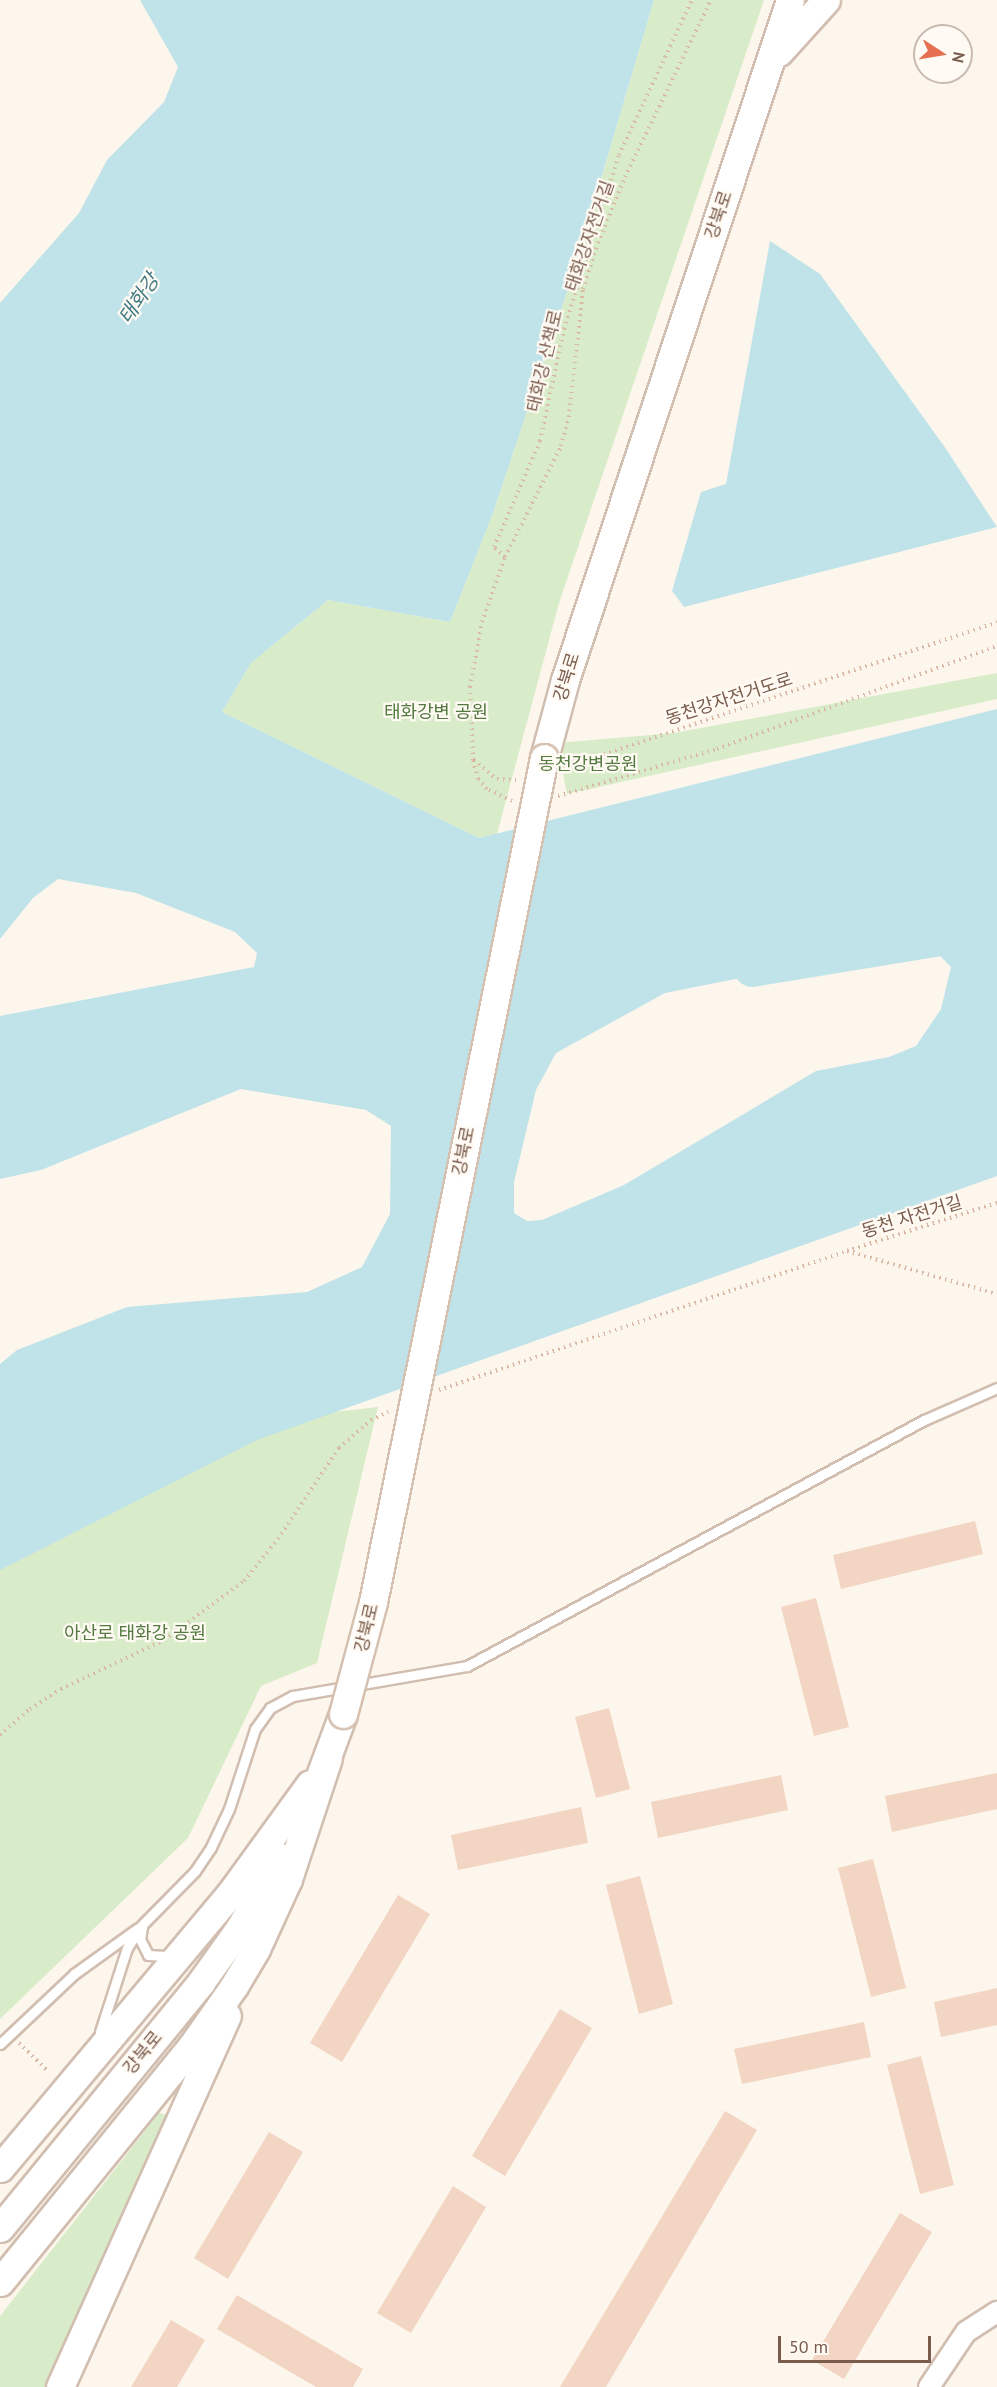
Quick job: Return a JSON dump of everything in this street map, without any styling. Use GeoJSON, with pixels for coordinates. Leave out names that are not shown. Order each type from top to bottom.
{"type":"FeatureCollection","features":[{"type":"Feature","properties":{"kind":"main road","name":"강북로"},"geometry":{"type":"LineString","coordinates":[[0,2228],[201,1982],[239,1929],[279,1860],[328,1758],[344,1714],[373,1602],[569,669],[790,0]]}},
{"type":"Feature","properties":{"kind":"main road"},"geometry":{"type":"LineString","coordinates":[[766,70],[794,32],[826,0]]}},
{"type":"Feature","properties":{"kind":"main road"},"geometry":{"type":"LineString","coordinates":[[0,2168],[59,2079],[187,1947],[262,1853],[328,1758]]}},
{"type":"Feature","properties":{"kind":"main road"},"geometry":{"type":"LineString","coordinates":[[60,2387],[288,1879],[328,1758]]}},
{"type":"Feature","properties":{"kind":"main road"},"geometry":{"type":"LineString","coordinates":[[0,2282],[191,2046],[256,1949]]}},
{"type":"Feature","properties":{"kind":"street"},"geometry":{"type":"LineString","coordinates":[[929,2387],[966,2332],[997,2312]]}},
{"type":"Feature","properties":{"kind":"lane"},"geometry":{"type":"LineString","coordinates":[[0,2044],[74,1974],[142,1925],[195,1871],[211,1846],[229,1809],[255,1729],[270,1708],[292,1696],[467,1666],[924,1420],[997,1388]]}},
{"type":"Feature","properties":{"kind":"lane"},"geometry":{"type":"LineString","coordinates":[[142,1925],[140,1939],[148,1955],[166,1957],[187,1947]]}},
{"type":"Feature","properties":{"kind":"lane"},"geometry":{"type":"LineString","coordinates":[[59,2079],[105,2022],[127,1948],[142,1925]]}},
{"type":"Feature","properties":{"kind":"path","name":"태화강 산책로"},"geometry":{"type":"LineString","coordinates":[[505,556],[494,548],[540,441],[564,329],[620,155],[693,0]]}},
{"type":"Feature","properties":{"kind":"path","name":"태화강자전거길"},"geometry":{"type":"LineString","coordinates":[[473,760],[470,687],[482,622],[505,556],[561,446],[568,417],[583,289],[598,243],[625,177],[711,0]]}},
{"type":"Feature","properties":{"kind":"path","name":"동천강자전거도로"},"geometry":{"type":"LineString","coordinates":[[549,764],[997,622]]}},
{"type":"Feature","properties":{"kind":"path"},"geometry":{"type":"LineString","coordinates":[[547,797],[633,777],[717,749],[997,646]]}},
{"type":"Feature","properties":{"kind":"path"},"geometry":{"type":"LineString","coordinates":[[473,760],[497,779],[522,780]]}},
{"type":"Feature","properties":{"kind":"path"},"geometry":{"type":"LineString","coordinates":[[473,760],[478,779],[487,789],[497,796],[518,801]]}},
{"type":"Feature","properties":{"kind":"path","name":"동천 자전거길"},"geometry":{"type":"LineString","coordinates":[[997,1203],[847,1251],[997,1294]]}},
{"type":"Feature","properties":{"kind":"path"},"geometry":{"type":"LineString","coordinates":[[12,2043],[21,2044],[59,2079]]}},
{"type":"Feature","properties":{"kind":"green space","name":"태화강변 공원"},"geometry":{"type":"Polygon","coordinates":[[[654,0],[764,0],[559,603],[497,834],[479,838],[222,712],[251,663],[328,600],[450,622],[493,513],[571,280],[654,0]]]}},
{"type":"Feature","properties":{"kind":"green space","name":"동천강변공원"},"geometry":{"type":"Polygon","coordinates":[[[997,673],[997,699],[567,794],[557,743],[674,733],[997,673]]]}},
{"type":"Feature","properties":{"kind":"green space","name":"아산로 태화강 공원"},"geometry":{"type":"Polygon","coordinates":[[[378,1407],[317,1663],[261,1686],[188,1838],[0,2019],[0,1554],[256,1421],[378,1407]]]}},
{"type":"Feature","properties":{"kind":"green space"},"geometry":{"type":"Polygon","coordinates":[[[159,2113],[171,2116],[45,2387],[0,2387],[0,2316],[159,2113]]]}},
{"type":"Feature","properties":{"kind":"water","name":"태화강"},"geometry":{"type":"Polygon","coordinates":[[[140,0],[654,0],[571,280],[493,513],[450,622],[328,600],[251,663],[222,712],[479,838],[997,709],[997,1176],[257,1440],[0,1570],[0,1364],[17,1350],[127,1307],[307,1292],[362,1267],[390,1214],[391,1126],[366,1110],[241,1089],[41,1170],[0,1179],[0,1016],[254,967],[257,953],[235,932],[136,893],[58,879],[33,898],[0,939],[0,303],[79,213],[107,160],[164,102],[178,67],[140,0]],[[887,931],[823,943],[790,968],[665,993],[556,1053],[536,1090],[514,1182],[514,1213],[527,1221],[542,1220],[624,1185],[816,1071],[889,1057],[916,1046],[941,1009],[951,967],[930,946],[887,931]]]}},
{"type":"Feature","properties":{"kind":"water"},"geometry":{"type":"Polygon","coordinates":[[[770,241],[820,274],[944,446],[997,527],[684,607],[672,591],[701,492],[726,484],[770,241]]]}},
{"type":"Feature","properties":{"kind":"building"},"geometry":{"type":"Polygon","coordinates":[[[975,1521],[983,1554],[841,1589],[833,1555],[975,1521]]]}},
{"type":"Feature","properties":{"kind":"building"},"geometry":{"type":"Polygon","coordinates":[[[816,1598],[849,1727],[814,1736],[781,1607],[816,1598]]]}},
{"type":"Feature","properties":{"kind":"building"},"geometry":{"type":"Polygon","coordinates":[[[609,1708],[630,1789],[596,1798],[575,1717],[609,1708]]]}},
{"type":"Feature","properties":{"kind":"building"},"geometry":{"type":"Polygon","coordinates":[[[997,1773],[997,1809],[892,1832],[885,1796],[997,1773]]]}},
{"type":"Feature","properties":{"kind":"building"},"geometry":{"type":"Polygon","coordinates":[[[781,1775],[788,1810],[658,1838],[651,1802],[781,1775]]]}},
{"type":"Feature","properties":{"kind":"building"},"geometry":{"type":"Polygon","coordinates":[[[581,1807],[588,1843],[458,1870],[451,1835],[581,1807]]]}},
{"type":"Feature","properties":{"kind":"building"},"geometry":{"type":"Polygon","coordinates":[[[873,1859],[906,1988],[871,1997],[838,1868],[873,1859]]]}},
{"type":"Feature","properties":{"kind":"building"},"geometry":{"type":"Polygon","coordinates":[[[640,1876],[673,2004],[639,2014],[606,1885],[640,1876]]]}},
{"type":"Feature","properties":{"kind":"building"},"geometry":{"type":"Polygon","coordinates":[[[398,1895],[430,1914],[342,2062],[310,2043],[398,1895]]]}},
{"type":"Feature","properties":{"kind":"building"},"geometry":{"type":"Polygon","coordinates":[[[997,1988],[997,2025],[941,2037],[934,2002],[997,1988]]]}},
{"type":"Feature","properties":{"kind":"building"},"geometry":{"type":"Polygon","coordinates":[[[560,2009],[592,2028],[505,2176],[472,2156],[560,2009]]]}},
{"type":"Feature","properties":{"kind":"building"},"geometry":{"type":"Polygon","coordinates":[[[864,2022],[871,2057],[742,2084],[734,2049],[864,2022]]]}},
{"type":"Feature","properties":{"kind":"building"},"geometry":{"type":"Polygon","coordinates":[[[921,2056],[954,2185],[920,2194],[887,2065],[921,2056]]]}},
{"type":"Feature","properties":{"kind":"building"},"geometry":{"type":"Polygon","coordinates":[[[725,2111],[757,2130],[606,2387],[560,2387],[725,2111]]]}},
{"type":"Feature","properties":{"kind":"building"},"geometry":{"type":"Polygon","coordinates":[[[269,2132],[303,2152],[228,2279],[194,2258],[269,2132]]]}},
{"type":"Feature","properties":{"kind":"building"},"geometry":{"type":"Polygon","coordinates":[[[453,2186],[486,2207],[411,2333],[377,2313],[453,2186]]]}},
{"type":"Feature","properties":{"kind":"building"},"geometry":{"type":"Polygon","coordinates":[[[900,2213],[932,2232],[844,2379],[812,2360],[900,2213]]]}},
{"type":"Feature","properties":{"kind":"building"},"geometry":{"type":"Polygon","coordinates":[[[237,2295],[363,2369],[353,2387],[316,2387],[217,2329],[237,2295]]]}},
{"type":"Feature","properties":{"kind":"building"},"geometry":{"type":"Polygon","coordinates":[[[171,2320],[205,2340],[177,2387],[131,2387],[171,2320]]]}},
{"type":"Feature","properties":{"kind":"waterway"},"geometry":{"type":"LineString","coordinates":[[752,969],[997,929]]}}]}
